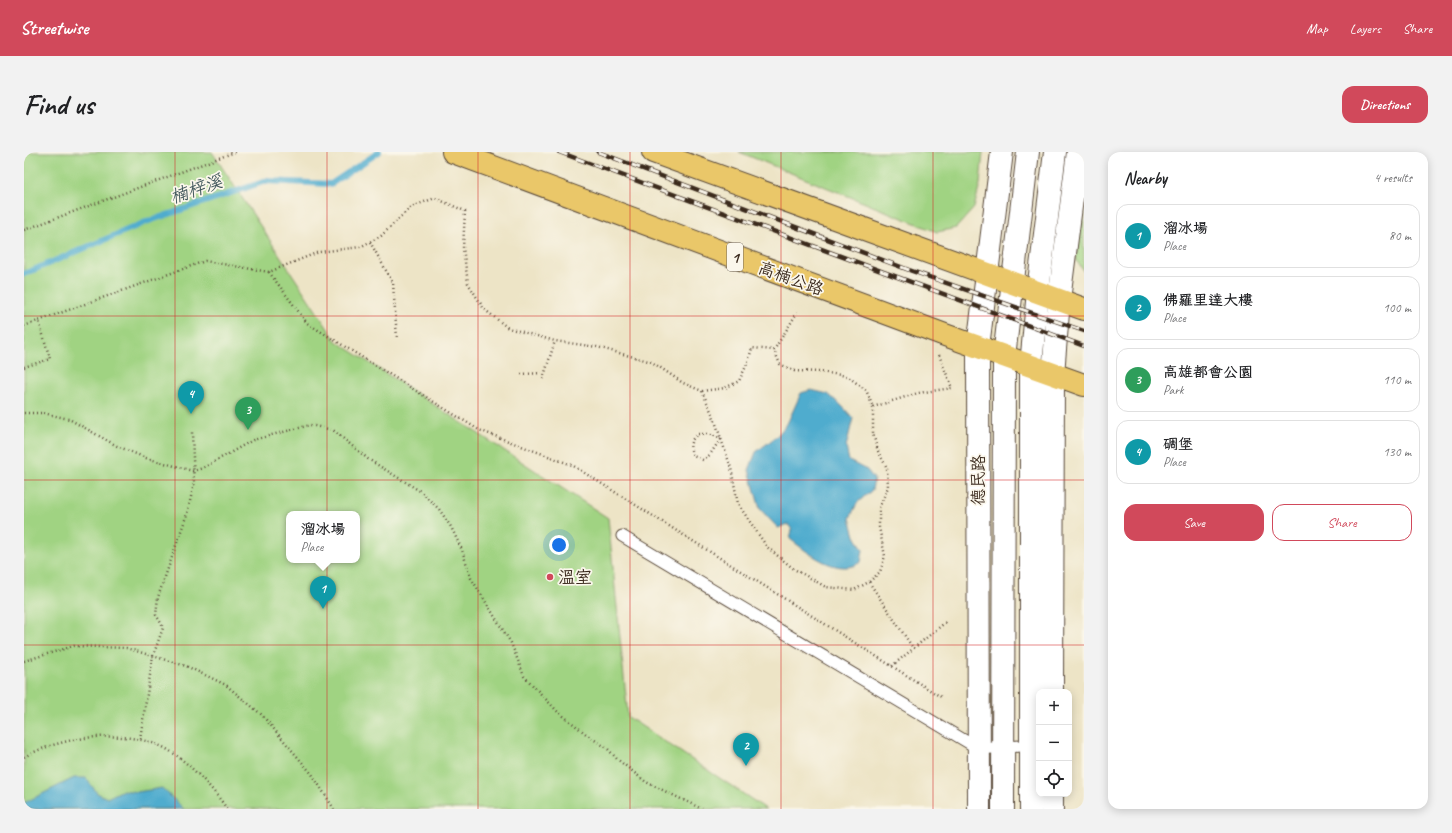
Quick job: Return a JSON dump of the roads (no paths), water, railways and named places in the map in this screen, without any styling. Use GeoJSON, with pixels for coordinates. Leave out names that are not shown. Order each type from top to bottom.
{"type":"FeatureCollection","features":[{"type":"Feature","properties":{"kind":"main road","name":"高楠公路"},"geometry":{"type":"LineString","coordinates":[[453,152],[1004,357],[1031,365],[1084,385]]}},
{"type":"Feature","properties":{"kind":"main road"},"geometry":{"type":"LineString","coordinates":[[653,152],[1084,309]]}},
{"type":"Feature","properties":{"kind":"street","name":"德民路"},"geometry":{"type":"LineString","coordinates":[[979,809],[978,347],[1002,152]]}},
{"type":"Feature","properties":{"kind":"street","name":"德民路"},"geometry":{"type":"LineString","coordinates":[[1003,809],[1004,357],[1014,283],[1028,152]]}},
{"type":"Feature","properties":{"kind":"street"},"geometry":{"type":"LineString","coordinates":[[1031,809],[1035,745],[1031,365],[1038,291],[1055,152]]}},
{"type":"Feature","properties":{"kind":"street"},"geometry":{"type":"LineString","coordinates":[[1052,689],[1053,374],[1059,300],[1078,152]]}},
{"type":"Feature","properties":{"kind":"street"},"geometry":{"type":"LineString","coordinates":[[1052,797],[1052,809]]}},
{"type":"Feature","properties":{"kind":"lane"},"geometry":{"type":"LineString","coordinates":[[622,536],[979,749],[1035,745]]}},
{"type":"Feature","properties":{"kind":"water"},"geometry":{"type":"Polygon","coordinates":[[[811,390],[828,394],[853,418],[846,447],[849,461],[867,470],[874,479],[872,490],[857,503],[850,518],[855,536],[863,550],[861,562],[853,566],[836,566],[819,559],[790,539],[792,530],[788,524],[778,528],[760,509],[749,470],[756,452],[777,436],[787,424],[801,393],[811,390]]]}},
{"type":"Feature","properties":{"kind":"water"},"geometry":{"type":"Polygon","coordinates":[[[74,778],[86,778],[97,793],[107,798],[123,790],[137,792],[162,788],[184,809],[24,809],[24,803],[74,778]]]}},
{"type":"Feature","properties":{"kind":"waterway","name":"楠梓溪"},"geometry":{"type":"LineString","coordinates":[[24,274],[146,222],[266,181],[331,184],[379,152]]}},
{"type":"Feature","properties":{"kind":"railway"},"geometry":{"type":"LineString","coordinates":[[559,152],[1084,346]]}},
{"type":"Feature","properties":{"kind":"railway"},"geometry":{"type":"LineString","coordinates":[[598,152],[909,270],[1084,331]]}},
{"type":"Feature","properties":{"kind":"place","name":"碉堡"},"geometry":{"type":"Point","coordinates":[191,414]}},
{"type":"Feature","properties":{"kind":"place","name":"高雄都會公園"},"geometry":{"type":"Point","coordinates":[248,430]}},
{"type":"Feature","properties":{"kind":"place","name":"溫室"},"geometry":{"type":"Point","coordinates":[550,577]}},
{"type":"Feature","properties":{"kind":"place","name":"溜冰場"},"geometry":{"type":"Point","coordinates":[323,609]}},
{"type":"Feature","properties":{"kind":"place","name":"佛羅里達大樓"},"geometry":{"type":"Point","coordinates":[746,766]}}]}
